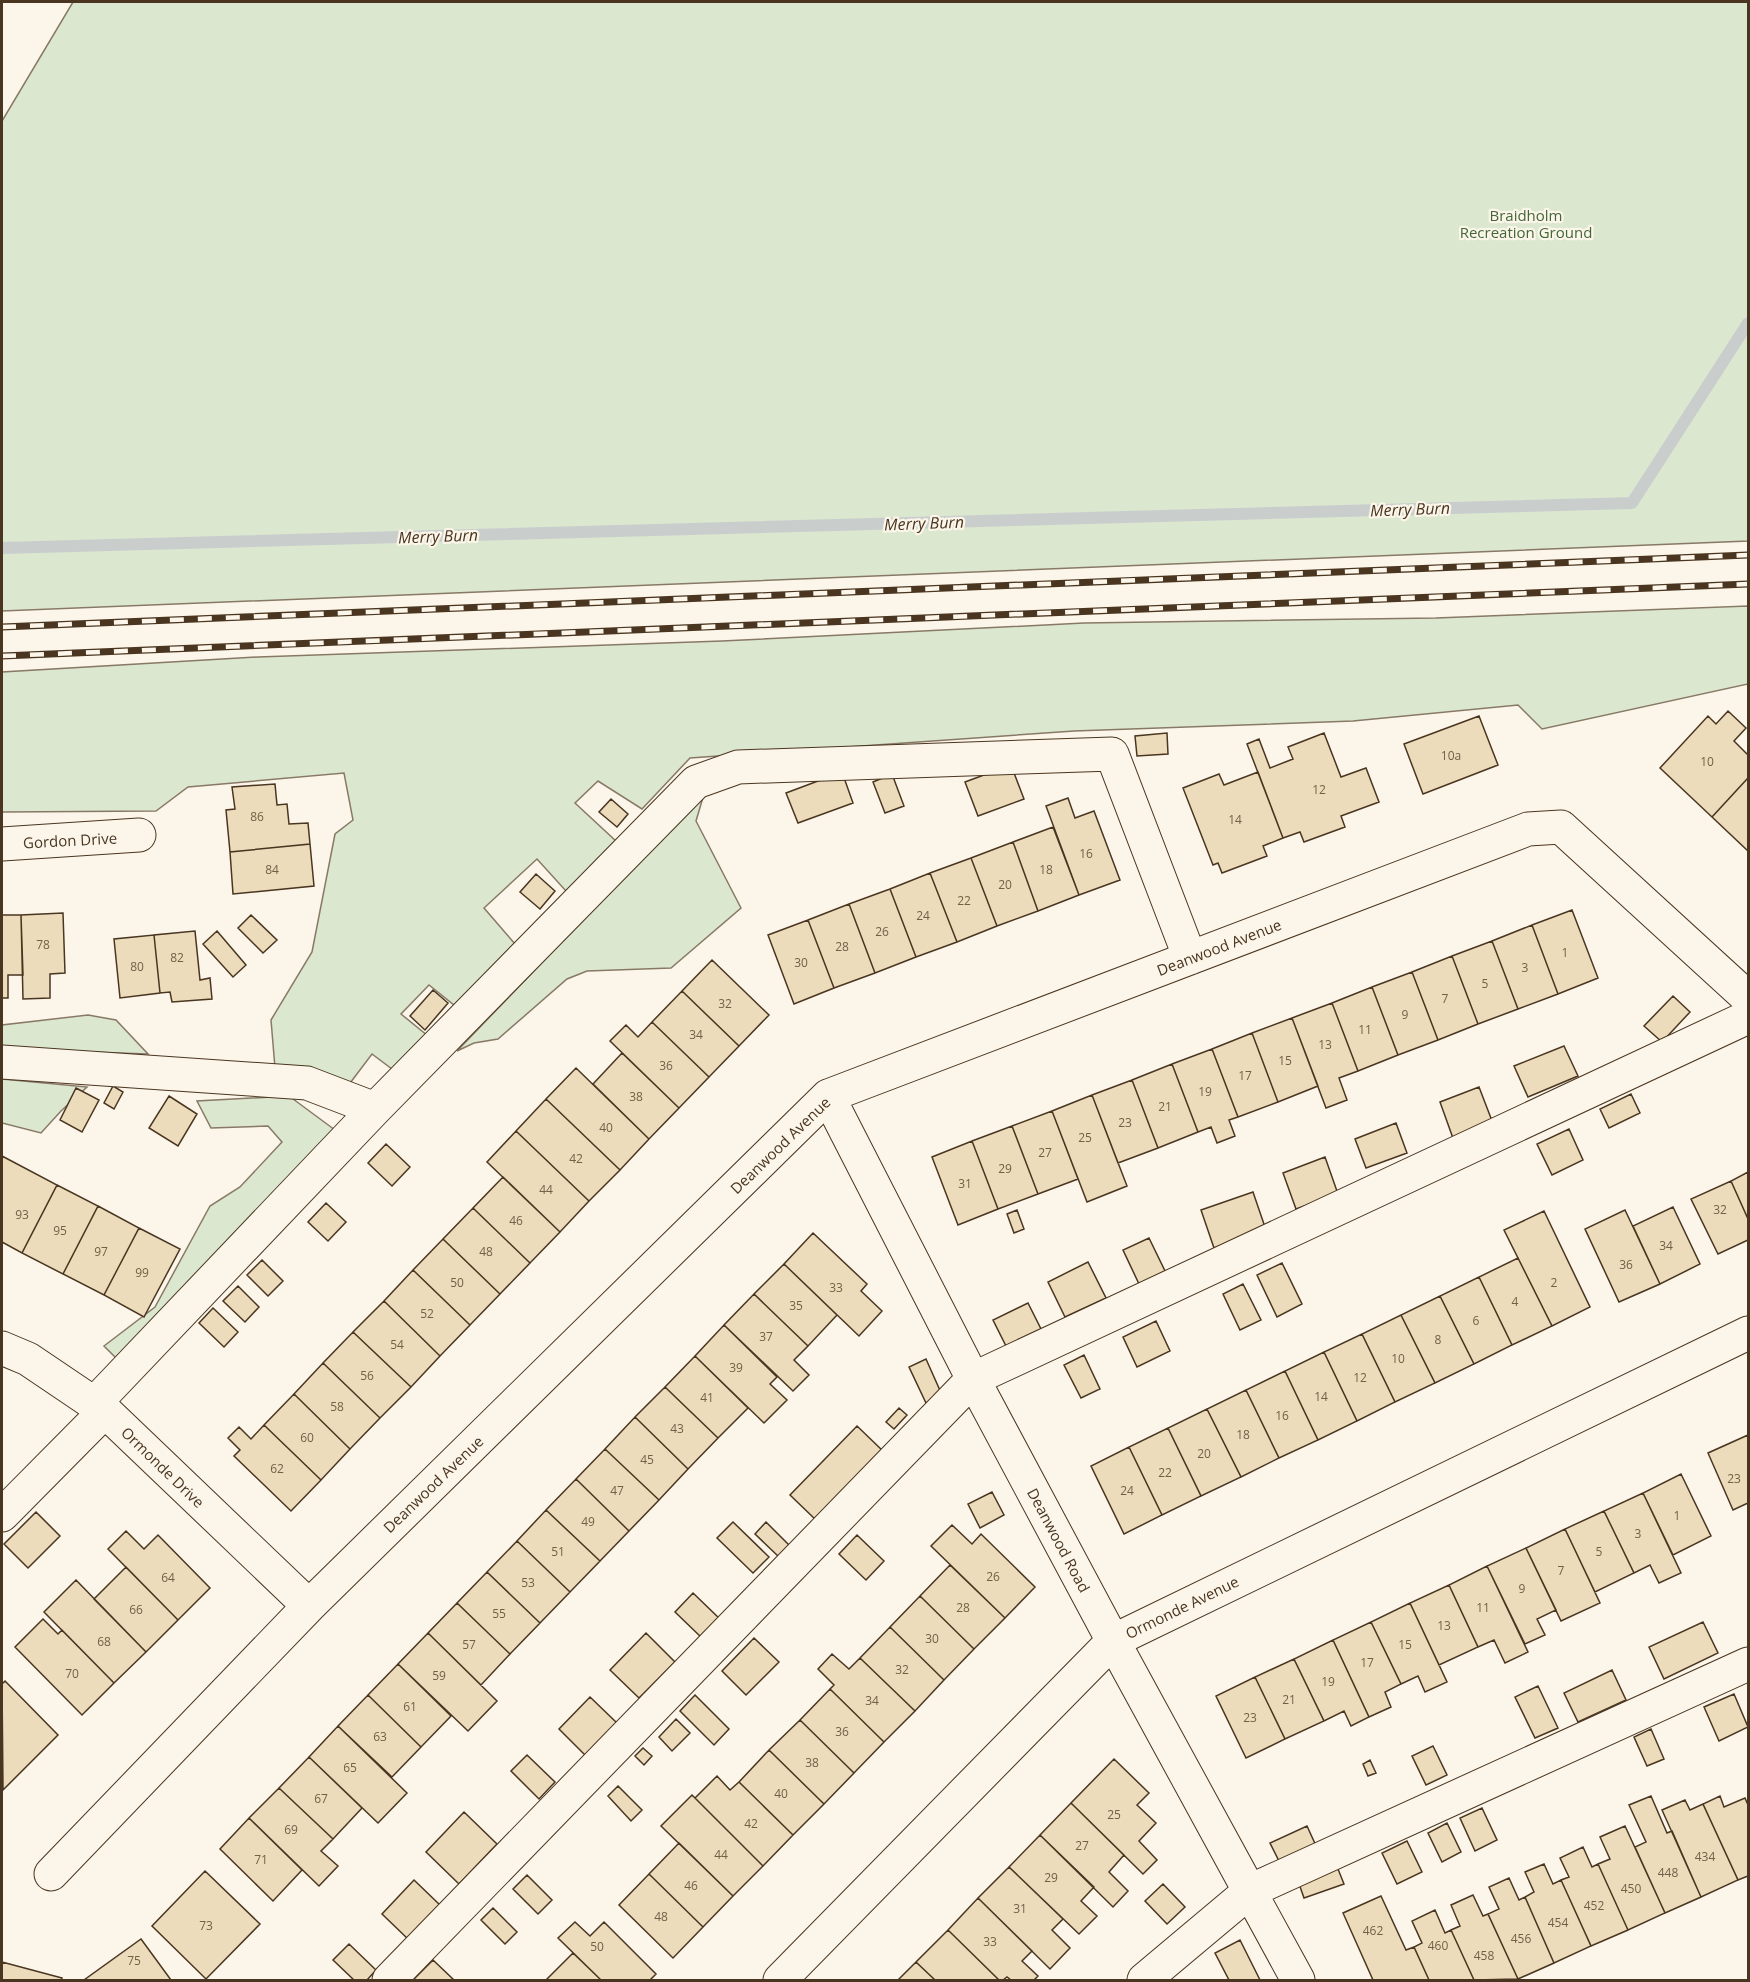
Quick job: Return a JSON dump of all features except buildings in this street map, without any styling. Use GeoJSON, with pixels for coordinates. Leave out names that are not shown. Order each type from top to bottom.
{"type":"FeatureCollection","features":[{"type":"Feature","properties":{"kind":"street"},"geometry":{"type":"LineString","coordinates":[[2,1515],[375,1109],[696,782],[738,767],[1112,754],[1190,958]]}},
{"type":"Feature","properties":{"kind":"street","name":"Deanwood Avenue"},"geometry":{"type":"LineString","coordinates":[[51,1874],[309,1606],[828,1096],[1528,829],[1561,827],[1749,998]]}},
{"type":"Feature","properties":{"kind":"street","name":"Gordon Drive"},"geometry":{"type":"LineString","coordinates":[[2,844],[140,836]]}},
{"type":"Feature","properties":{"kind":"street"},"geometry":{"type":"LineString","coordinates":[[389,1980],[973,1379],[1749,1017]]}},
{"type":"Feature","properties":{"kind":"street"},"geometry":{"type":"LineString","coordinates":[[2,1062],[307,1083],[375,1109]]}},
{"type":"Feature","properties":{"kind":"street","name":"Deanwood Road"},"geometry":{"type":"LineString","coordinates":[[828,1096],[973,1379],[1298,1980]]}},
{"type":"Feature","properties":{"kind":"street","name":"Ormonde Avenue"},"geometry":{"type":"LineString","coordinates":[[780,1980],[1113,1641],[1749,1333]]}},
{"type":"Feature","properties":{"kind":"street","name":"Ormonde Drive"},"geometry":{"type":"LineString","coordinates":[[2,1348],[28,1359],[100,1408],[309,1606]]}},
{"type":"Feature","properties":{"kind":"street"},"geometry":{"type":"LineString","coordinates":[[1144,1980],[1250,1891],[1749,1664]]}},
{"type":"Feature","properties":{"kind":"green space","name":"Braidholm Recreation Ground"},"geometry":{"type":"Polygon","coordinates":[[[73,2],[1748,2],[1748,541],[2,611],[2,121],[73,2]]]}},
{"type":"Feature","properties":{"kind":"green space"},"geometry":{"type":"Polygon","coordinates":[[[1748,606],[1748,684],[1542,729],[1518,705],[1353,721],[1074,731],[690,758],[642,809],[598,781],[575,803],[617,842],[566,891],[537,859],[484,908],[515,944],[454,1005],[429,985],[401,1014],[428,1036],[392,1069],[372,1054],[344,1091],[275,1068],[271,1020],[312,952],[335,834],[353,820],[344,773],[188,787],[156,811],[2,812],[2,672],[258,657],[722,641],[1084,623],[1436,618],[1748,606]]]}},
{"type":"Feature","properties":{"kind":"green space"},"geometry":{"type":"Polygon","coordinates":[[[704,794],[696,821],[741,908],[671,968],[587,971],[567,979],[498,1039],[474,1043],[457,1051],[704,794]]]}},
{"type":"Feature","properties":{"kind":"green space"},"geometry":{"type":"Polygon","coordinates":[[[88,1015],[116,1020],[148,1054],[2,1049],[2,1025],[88,1015]]]}},
{"type":"Feature","properties":{"kind":"green space"},"geometry":{"type":"Polygon","coordinates":[[[2,1079],[87,1087],[41,1133],[2,1123],[2,1079]]]}},
{"type":"Feature","properties":{"kind":"green space"},"geometry":{"type":"Polygon","coordinates":[[[289,1096],[335,1130],[116,1358],[104,1346],[155,1307],[210,1206],[240,1187],[282,1142],[268,1126],[211,1128],[197,1101],[289,1096]]]}},
{"type":"Feature","properties":{"kind":"waterway","name":"Merry Burn"},"geometry":{"type":"LineString","coordinates":[[2,548],[1632,503],[1748,323]]}},
{"type":"Feature","properties":{"kind":"railway"},"geometry":{"type":"LineString","coordinates":[[2,627],[1748,555]]}},
{"type":"Feature","properties":{"kind":"railway"},"geometry":{"type":"LineString","coordinates":[[2,656],[1748,584]]}}]}
